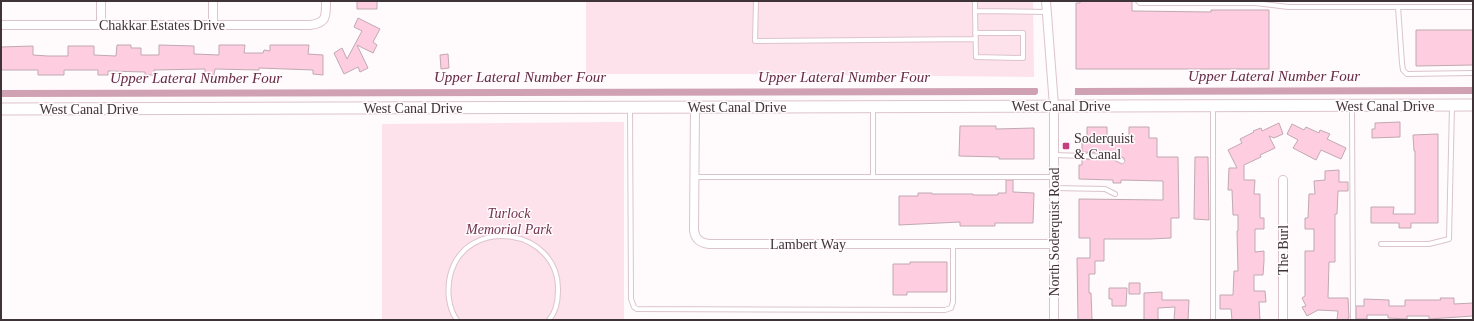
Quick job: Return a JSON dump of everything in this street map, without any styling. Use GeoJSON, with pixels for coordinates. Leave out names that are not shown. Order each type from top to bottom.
{"type":"FeatureCollection","features":[{"type":"Feature","properties":{"kind":"street"},"geometry":{"type":"LineString","coordinates":[[101,1],[101,26]]}},
{"type":"Feature","properties":{"kind":"street"},"geometry":{"type":"LineString","coordinates":[[213,1],[213,26]]}},
{"type":"Feature","properties":{"kind":"street","name":"Chakkar Estates Drive"},"geometry":{"type":"LineString","coordinates":[[1,25],[310,25],[323,21],[325,16],[326,1]]}},
{"type":"Feature","properties":{"kind":"street","name":"North Soderquist Road"},"geometry":{"type":"LineString","coordinates":[[1046,1],[1054,106],[1054,320]]}},
{"type":"Feature","properties":{"kind":"street","name":"West Canal Drive"},"geometry":{"type":"LineString","coordinates":[[1,109],[1473,105]]}},
{"type":"Feature","properties":{"kind":"street","name":"Lambert Way"},"geometry":{"type":"LineString","coordinates":[[695,107],[695,233],[698,240],[706,244],[1053,244]]}},
{"type":"Feature","properties":{"kind":"street","name":"The Burl"},"geometry":{"type":"LineString","coordinates":[[1282,320],[1283,180]]}},
{"type":"Feature","properties":{"kind":"lane"},"geometry":{"type":"LineString","coordinates":[[756,1],[755,41],[976,39]]}},
{"type":"Feature","properties":{"kind":"lane"},"geometry":{"type":"LineString","coordinates":[[975,1],[975,33],[976,57],[1023,58],[1023,33],[975,33]]}},
{"type":"Feature","properties":{"kind":"lane"},"geometry":{"type":"LineString","coordinates":[[1138,1],[1255,2],[1268,3],[1288,8],[1473,7]]}},
{"type":"Feature","properties":{"kind":"lane"},"geometry":{"type":"LineString","coordinates":[[1390,1],[1390,7]]}},
{"type":"Feature","properties":{"kind":"lane"},"geometry":{"type":"LineString","coordinates":[[1454,1],[1454,7]]}},
{"type":"Feature","properties":{"kind":"lane"},"geometry":{"type":"LineString","coordinates":[[1398,7],[1402,63],[1403,70],[1407,74],[1473,73]]}},
{"type":"Feature","properties":{"kind":"lane"},"geometry":{"type":"LineString","coordinates":[[975,11],[1047,12]]}},
{"type":"Feature","properties":{"kind":"lane"},"geometry":{"type":"LineString","coordinates":[[1381,244],[1429,244],[1449,239],[1452,105]]}},
{"type":"Feature","properties":{"kind":"lane"},"geometry":{"type":"LineString","coordinates":[[1213,106],[1213,320]]}},
{"type":"Feature","properties":{"kind":"lane"},"geometry":{"type":"LineString","coordinates":[[1352,106],[1352,320]]}},
{"type":"Feature","properties":{"kind":"lane"},"geometry":{"type":"LineString","coordinates":[[630,107],[631,298],[634,307],[638,309],[945,310],[951,308],[953,302],[953,244]]}},
{"type":"Feature","properties":{"kind":"lane"},"geometry":{"type":"LineString","coordinates":[[873,107],[873,177]]}},
{"type":"Feature","properties":{"kind":"lane"},"geometry":{"type":"LineString","coordinates":[[1054,156],[1115,157],[1122,161]]}},
{"type":"Feature","properties":{"kind":"lane"},"geometry":{"type":"LineString","coordinates":[[695,177],[1054,177]]}},
{"type":"Feature","properties":{"kind":"lane"},"geometry":{"type":"LineString","coordinates":[[1054,188],[1105,189],[1115,194]]}},
{"type":"Feature","properties":{"kind":"lane"},"geometry":{"type":"LineString","coordinates":[[457,320],[449,302],[448,286],[452,270],[460,256],[472,245],[486,238],[502,235],[519,237],[534,244],[546,255],[554,268],[558,284],[558,300],[553,316],[550,320]]}},
{"type":"Feature","properties":{"kind":"green space"},"geometry":{"type":"Polygon","coordinates":[[[586,1],[1033,1],[1034,77],[586,74],[586,1]]]}},
{"type":"Feature","properties":{"kind":"green space","name":"Turlock Memorial Park"},"geometry":{"type":"Polygon","coordinates":[[[624,122],[624,320],[382,320],[382,124],[624,122]]]}},
{"type":"Feature","properties":{"kind":"shaded area"},"geometry":{"type":"Polygon","coordinates":[[[1473,87],[1473,94],[1075,95],[1075,88],[1473,87]]]}},
{"type":"Feature","properties":{"kind":"shaded area"},"geometry":{"type":"Polygon","coordinates":[[[1037,88],[1038,93],[1036,95],[1,97],[1,90],[1037,88]]]}},
{"type":"Feature","properties":{"kind":"building"},"geometry":{"type":"Polygon","coordinates":[[[357,1],[377,1],[377,9],[357,9],[357,1]]]}},
{"type":"Feature","properties":{"kind":"building"},"geometry":{"type":"Polygon","coordinates":[[[1080,1],[1132,1],[1132,11],[1211,12],[1211,10],[1269,10],[1269,69],[1076,69],[1076,3],[1080,3],[1080,1]]]}},
{"type":"Feature","properties":{"kind":"building"},"geometry":{"type":"Polygon","coordinates":[[[358,18],[380,29],[373,42],[377,45],[373,53],[357,45],[368,68],[360,72],[358,67],[344,74],[334,53],[342,48],[347,59],[362,31],[354,27],[358,18]]]}},
{"type":"Feature","properties":{"kind":"building"},"geometry":{"type":"Polygon","coordinates":[[[1416,30],[1473,30],[1473,65],[1416,66],[1416,30]]]}},
{"type":"Feature","properties":{"kind":"building"},"geometry":{"type":"Polygon","coordinates":[[[117,45],[131,45],[131,48],[141,48],[141,55],[159,55],[159,45],[194,46],[194,54],[219,55],[219,45],[245,45],[244,53],[263,53],[264,50],[270,51],[270,45],[309,45],[308,54],[323,55],[323,75],[313,74],[313,70],[259,68],[259,70],[215,69],[214,75],[205,75],[205,69],[154,70],[154,75],[145,75],[145,72],[108,71],[108,75],[98,75],[98,70],[64,70],[64,75],[38,75],[38,70],[1,70],[1,47],[33,46],[33,55],[68,56],[68,46],[94,46],[94,55],[116,56],[117,45]]]}},
{"type":"Feature","properties":{"kind":"building"},"geometry":{"type":"Polygon","coordinates":[[[448,54],[449,68],[441,69],[440,55],[448,54]]]}},
{"type":"Feature","properties":{"kind":"building"},"geometry":{"type":"Polygon","coordinates":[[[1400,122],[1400,137],[1372,138],[1372,129],[1375,129],[1375,123],[1400,122]]]}},
{"type":"Feature","properties":{"kind":"building"},"geometry":{"type":"Polygon","coordinates":[[[1279,123],[1283,134],[1274,138],[1269,136],[1275,148],[1244,165],[1244,180],[1255,180],[1254,194],[1260,194],[1260,218],[1264,218],[1264,229],[1255,229],[1255,252],[1264,251],[1264,261],[1263,275],[1254,275],[1254,291],[1265,291],[1266,302],[1259,302],[1260,320],[1232,320],[1231,309],[1220,309],[1220,295],[1233,295],[1234,271],[1238,271],[1238,215],[1233,215],[1232,190],[1228,190],[1229,168],[1237,168],[1228,150],[1242,143],[1240,139],[1254,132],[1253,131],[1261,128],[1262,131],[1279,123]]]}},
{"type":"Feature","properties":{"kind":"building"},"geometry":{"type":"Polygon","coordinates":[[[1292,124],[1304,130],[1306,127],[1319,133],[1320,130],[1330,134],[1327,139],[1346,148],[1341,159],[1321,150],[1316,160],[1293,148],[1298,140],[1287,134],[1292,124]]]}},
{"type":"Feature","properties":{"kind":"building"},"geometry":{"type":"Polygon","coordinates":[[[960,126],[996,126],[996,129],[1034,128],[1034,159],[999,159],[999,157],[959,156],[960,126]]]}},
{"type":"Feature","properties":{"kind":"building"},"geometry":{"type":"Polygon","coordinates":[[[1087,127],[1107,127],[1107,138],[1129,138],[1129,127],[1149,127],[1149,138],[1157,138],[1157,157],[1178,157],[1179,218],[1171,218],[1171,238],[1104,239],[1104,261],[1095,261],[1095,274],[1089,274],[1089,293],[1091,293],[1092,320],[1078,320],[1077,258],[1090,258],[1090,238],[1079,238],[1079,199],[1163,200],[1163,181],[1121,180],[1121,183],[1113,183],[1113,180],[1079,179],[1079,165],[1082,165],[1082,159],[1114,160],[1122,164],[1125,161],[1124,158],[1115,154],[1082,152],[1082,138],[1087,138],[1087,127]]]}},
{"type":"Feature","properties":{"kind":"building"},"geometry":{"type":"Polygon","coordinates":[[[1438,134],[1438,223],[1411,223],[1411,228],[1399,228],[1399,223],[1371,223],[1371,207],[1394,207],[1393,214],[1415,214],[1415,151],[1413,135],[1438,134]]]}},
{"type":"Feature","properties":{"kind":"building"},"geometry":{"type":"Polygon","coordinates":[[[1195,157],[1208,157],[1209,220],[1194,219],[1195,157]]]}},
{"type":"Feature","properties":{"kind":"building"},"geometry":{"type":"Polygon","coordinates":[[[1339,170],[1339,182],[1348,182],[1348,191],[1338,191],[1337,214],[1335,214],[1335,262],[1329,262],[1328,298],[1348,298],[1348,320],[1337,320],[1338,311],[1318,310],[1307,316],[1302,307],[1306,306],[1302,298],[1305,296],[1305,251],[1314,251],[1314,229],[1305,229],[1305,218],[1308,218],[1309,194],[1315,194],[1314,181],[1325,180],[1325,171],[1339,170]]]}},
{"type":"Feature","properties":{"kind":"building"},"geometry":{"type":"Polygon","coordinates":[[[1006,180],[1013,180],[1013,192],[1034,193],[1033,223],[995,223],[995,226],[960,226],[960,222],[899,225],[899,196],[918,196],[918,193],[998,195],[998,193],[1006,193],[1006,180]]]}},
{"type":"Feature","properties":{"kind":"building"},"geometry":{"type":"Polygon","coordinates":[[[910,262],[947,262],[947,292],[907,292],[907,295],[893,295],[893,264],[910,264],[910,262]]]}},
{"type":"Feature","properties":{"kind":"building"},"geometry":{"type":"Polygon","coordinates":[[[1129,283],[1140,283],[1140,294],[1129,294],[1129,283]]]}},
{"type":"Feature","properties":{"kind":"building"},"geometry":{"type":"Polygon","coordinates":[[[1109,288],[1127,288],[1126,306],[1112,306],[1112,299],[1109,299],[1109,288]]]}},
{"type":"Feature","properties":{"kind":"building"},"geometry":{"type":"Polygon","coordinates":[[[1162,292],[1162,300],[1189,300],[1188,320],[1174,320],[1175,307],[1158,308],[1158,320],[1144,320],[1144,293],[1162,292]]]}},
{"type":"Feature","properties":{"kind":"building"},"geometry":{"type":"Polygon","coordinates":[[[1440,298],[1454,298],[1454,304],[1473,303],[1473,316],[1429,319],[1429,316],[1407,316],[1407,319],[1388,318],[1388,315],[1367,315],[1367,319],[1356,319],[1356,306],[1364,306],[1364,299],[1389,300],[1389,306],[1405,306],[1405,300],[1441,300],[1440,298]]]}},
{"type":"Feature","properties":{"kind":"place","name":"Soderquist & Canal"},"geometry":{"type":"Point","coordinates":[1066,146]}},
{"type":"Feature","properties":{"kind":"water label","name":"Upper Lateral Number Four"},"geometry":{"type":"Point","coordinates":[1274,76]}},
{"type":"Feature","properties":{"kind":"water label","name":"Upper Lateral Number Four"},"geometry":{"type":"Point","coordinates":[520,77]}},
{"type":"Feature","properties":{"kind":"water label","name":"Upper Lateral Number Four"},"geometry":{"type":"Point","coordinates":[844,77]}},
{"type":"Feature","properties":{"kind":"water label","name":"Upper Lateral Number Four"},"geometry":{"type":"Point","coordinates":[196,78]}}]}
